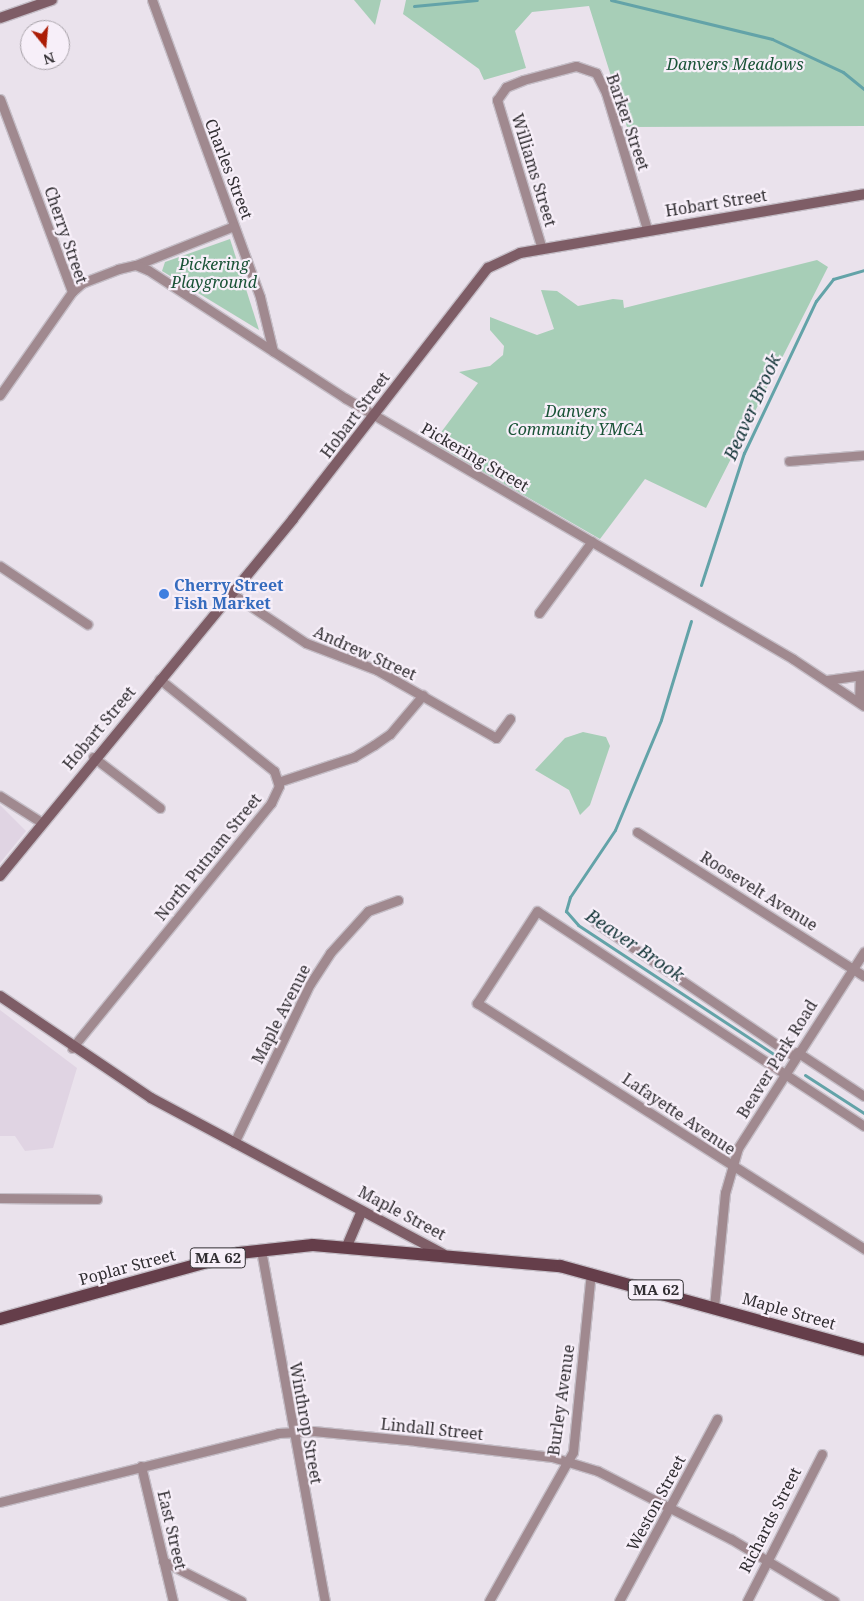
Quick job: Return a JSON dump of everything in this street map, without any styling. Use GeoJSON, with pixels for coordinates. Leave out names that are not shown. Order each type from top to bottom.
{"type":"FeatureCollection","features":[{"type":"Feature","properties":{"kind":"main road"},"geometry":{"type":"LineString","coordinates":[[0,18],[52,0]]}},
{"type":"Feature","properties":{"kind":"main road","name":"Hobart Street"},"geometry":{"type":"LineString","coordinates":[[0,876],[93,757],[231,593],[373,415],[473,282],[508,256],[648,229],[864,194]]}},
{"type":"Feature","properties":{"kind":"main road","name":"Maple Street"},"geometry":{"type":"LineString","coordinates":[[0,996],[72,1048],[151,1098],[443,1254],[591,1273],[864,1350]]}},
{"type":"Feature","properties":{"kind":"main road"},"geometry":{"type":"LineString","coordinates":[[347,1246],[362,1211]]}},
{"type":"Feature","properties":{"kind":"main road","name":"Poplar Street"},"geometry":{"type":"LineString","coordinates":[[0,1319],[261,1250],[347,1246],[443,1254]]}},
{"type":"Feature","properties":{"kind":"street","name":"Charles Street"},"geometry":{"type":"LineString","coordinates":[[152,0],[234,226],[273,351]]}},
{"type":"Feature","properties":{"kind":"street","name":"Barker Street"},"geometry":{"type":"LineString","coordinates":[[498,100],[506,87],[538,74],[576,66],[596,73],[648,229]]}},
{"type":"Feature","properties":{"kind":"street","name":"Cherry Street"},"geometry":{"type":"LineString","coordinates":[[0,99],[72,292],[0,395]]}},
{"type":"Feature","properties":{"kind":"street","name":"Williams Street"},"geometry":{"type":"LineString","coordinates":[[498,100],[542,249]]}},
{"type":"Feature","properties":{"kind":"street"},"geometry":{"type":"LineString","coordinates":[[72,292],[82,283],[136,265],[234,226]]}},
{"type":"Feature","properties":{"kind":"street","name":"Pickering Street"},"geometry":{"type":"LineString","coordinates":[[136,265],[373,415],[592,541],[827,680],[861,704]]}},
{"type":"Feature","properties":{"kind":"street"},"geometry":{"type":"LineString","coordinates":[[0,376],[8,383]]}},
{"type":"Feature","properties":{"kind":"street"},"geometry":{"type":"LineString","coordinates":[[789,461],[864,455]]}},
{"type":"Feature","properties":{"kind":"street"},"geometry":{"type":"LineString","coordinates":[[539,613],[592,541]]}},
{"type":"Feature","properties":{"kind":"street"},"geometry":{"type":"LineString","coordinates":[[0,566],[87,624]]}},
{"type":"Feature","properties":{"kind":"street","name":"Andrew Street"},"geometry":{"type":"LineString","coordinates":[[231,593],[306,643],[377,670],[496,738],[510,719]]}},
{"type":"Feature","properties":{"kind":"street"},"geometry":{"type":"LineString","coordinates":[[827,680],[862,675],[861,704]]}},
{"type":"Feature","properties":{"kind":"street","name":"North Putnam Street"},"geometry":{"type":"LineString","coordinates":[[72,1048],[271,803],[278,782],[274,771],[159,679]]}},
{"type":"Feature","properties":{"kind":"street"},"geometry":{"type":"LineString","coordinates":[[278,782],[354,757],[374,745],[390,734],[423,695]]}},
{"type":"Feature","properties":{"kind":"street"},"geometry":{"type":"LineString","coordinates":[[93,757],[160,808]]}},
{"type":"Feature","properties":{"kind":"street"},"geometry":{"type":"LineString","coordinates":[[0,796],[41,822]]}},
{"type":"Feature","properties":{"kind":"street","name":"Roosevelt Avenue"},"geometry":{"type":"LineString","coordinates":[[638,832],[864,976]]}},
{"type":"Feature","properties":{"kind":"street","name":"Maple Avenue"},"geometry":{"type":"LineString","coordinates":[[234,1143],[325,961],[368,911],[398,900]]}},
{"type":"Feature","properties":{"kind":"street","name":"Lafayette Avenue"},"geometry":{"type":"LineString","coordinates":[[783,1074],[537,911],[478,1003],[554,1048],[730,1167],[864,1248]]}},
{"type":"Feature","properties":{"kind":"street"},"geometry":{"type":"LineString","coordinates":[[595,922],[796,1054],[864,1096]]}},
{"type":"Feature","properties":{"kind":"street","name":"Beaver Park Road"},"geometry":{"type":"LineString","coordinates":[[714,1307],[730,1167],[783,1074],[864,952]]}},
{"type":"Feature","properties":{"kind":"street"},"geometry":{"type":"LineString","coordinates":[[783,1074],[864,1126]]}},
{"type":"Feature","properties":{"kind":"street"},"geometry":{"type":"LineString","coordinates":[[0,1198],[97,1199]]}},
{"type":"Feature","properties":{"kind":"street","name":"Winthrop Street"},"geometry":{"type":"LineString","coordinates":[[261,1250],[291,1432],[325,1601]]}},
{"type":"Feature","properties":{"kind":"street","name":"Burley Avenue"},"geometry":{"type":"LineString","coordinates":[[489,1601],[570,1461],[591,1273]]}},
{"type":"Feature","properties":{"kind":"street","name":"Weston Street"},"geometry":{"type":"LineString","coordinates":[[619,1601],[717,1418]]}},
{"type":"Feature","properties":{"kind":"street","name":"Lindall Street"},"geometry":{"type":"LineString","coordinates":[[0,1502],[141,1466],[291,1432],[416,1441],[570,1461],[670,1508],[766,1559],[834,1601]]}},
{"type":"Feature","properties":{"kind":"street","name":"Richards Street"},"geometry":{"type":"LineString","coordinates":[[746,1601],[766,1559],[822,1454]]}},
{"type":"Feature","properties":{"kind":"street","name":"East Street"},"geometry":{"type":"LineString","coordinates":[[141,1466],[173,1601]]}},
{"type":"Feature","properties":{"kind":"street"},"geometry":{"type":"LineString","coordinates":[[164,1561],[241,1601]]}},
{"type":"Feature","properties":{"kind":"shaded area"},"geometry":{"type":"Polygon","coordinates":[[[0,805],[26,831],[0,863],[0,805]]]}},
{"type":"Feature","properties":{"kind":"shaded area"},"geometry":{"type":"Polygon","coordinates":[[[0,1010],[77,1068],[53,1148],[25,1151],[15,1136],[0,1136],[0,1010]]]}},
{"type":"Feature","properties":{"kind":"green space"},"geometry":{"type":"Polygon","coordinates":[[[354,0],[381,0],[375,25],[354,0]]]}},
{"type":"Feature","properties":{"kind":"green space","name":"Danvers Meadows"},"geometry":{"type":"Polygon","coordinates":[[[406,0],[864,0],[864,126],[627,127],[589,6],[532,12],[515,31],[526,68],[484,80],[479,69],[403,14],[406,0]]]}},
{"type":"Feature","properties":{"kind":"green space","name":"Pickering Playground"},"geometry":{"type":"Polygon","coordinates":[[[230,239],[259,330],[162,271],[165,262],[230,239]]]}},
{"type":"Feature","properties":{"kind":"green space","name":"Danvers Community YMCA"},"geometry":{"type":"Polygon","coordinates":[[[817,260],[828,267],[706,508],[645,479],[600,539],[433,443],[478,383],[459,372],[490,366],[503,355],[504,346],[490,330],[490,317],[537,335],[554,329],[541,290],[557,291],[578,306],[613,299],[623,300],[624,308],[817,260]]]}},
{"type":"Feature","properties":{"kind":"green space"},"geometry":{"type":"Polygon","coordinates":[[[583,732],[606,737],[610,746],[590,805],[580,815],[569,790],[535,770],[565,738],[583,732]]]}},
{"type":"Feature","properties":{"kind":"waterway","name":"Beaver Brook"},"geometry":{"type":"LineString","coordinates":[[414,6],[477,0]]}},
{"type":"Feature","properties":{"kind":"waterway","name":"Beaver Brook"},"geometry":{"type":"LineString","coordinates":[[611,0],[772,39],[843,72],[864,89]]}},
{"type":"Feature","properties":{"kind":"waterway","name":"Beaver Brook"},"geometry":{"type":"LineString","coordinates":[[701,585],[744,453],[816,301],[833,279],[864,270]]}},
{"type":"Feature","properties":{"kind":"waterway","name":"Beaver Brook"},"geometry":{"type":"LineString","coordinates":[[691,621],[661,720],[615,830],[570,897],[566,911],[578,925],[780,1058]]}},
{"type":"Feature","properties":{"kind":"waterway","name":"Beaver Brook"},"geometry":{"type":"LineString","coordinates":[[805,1075],[864,1113]]}},
{"type":"Feature","properties":{"kind":"place","name":"Cherry Street Fish Market"},"geometry":{"type":"Point","coordinates":[164,594]}}]}
